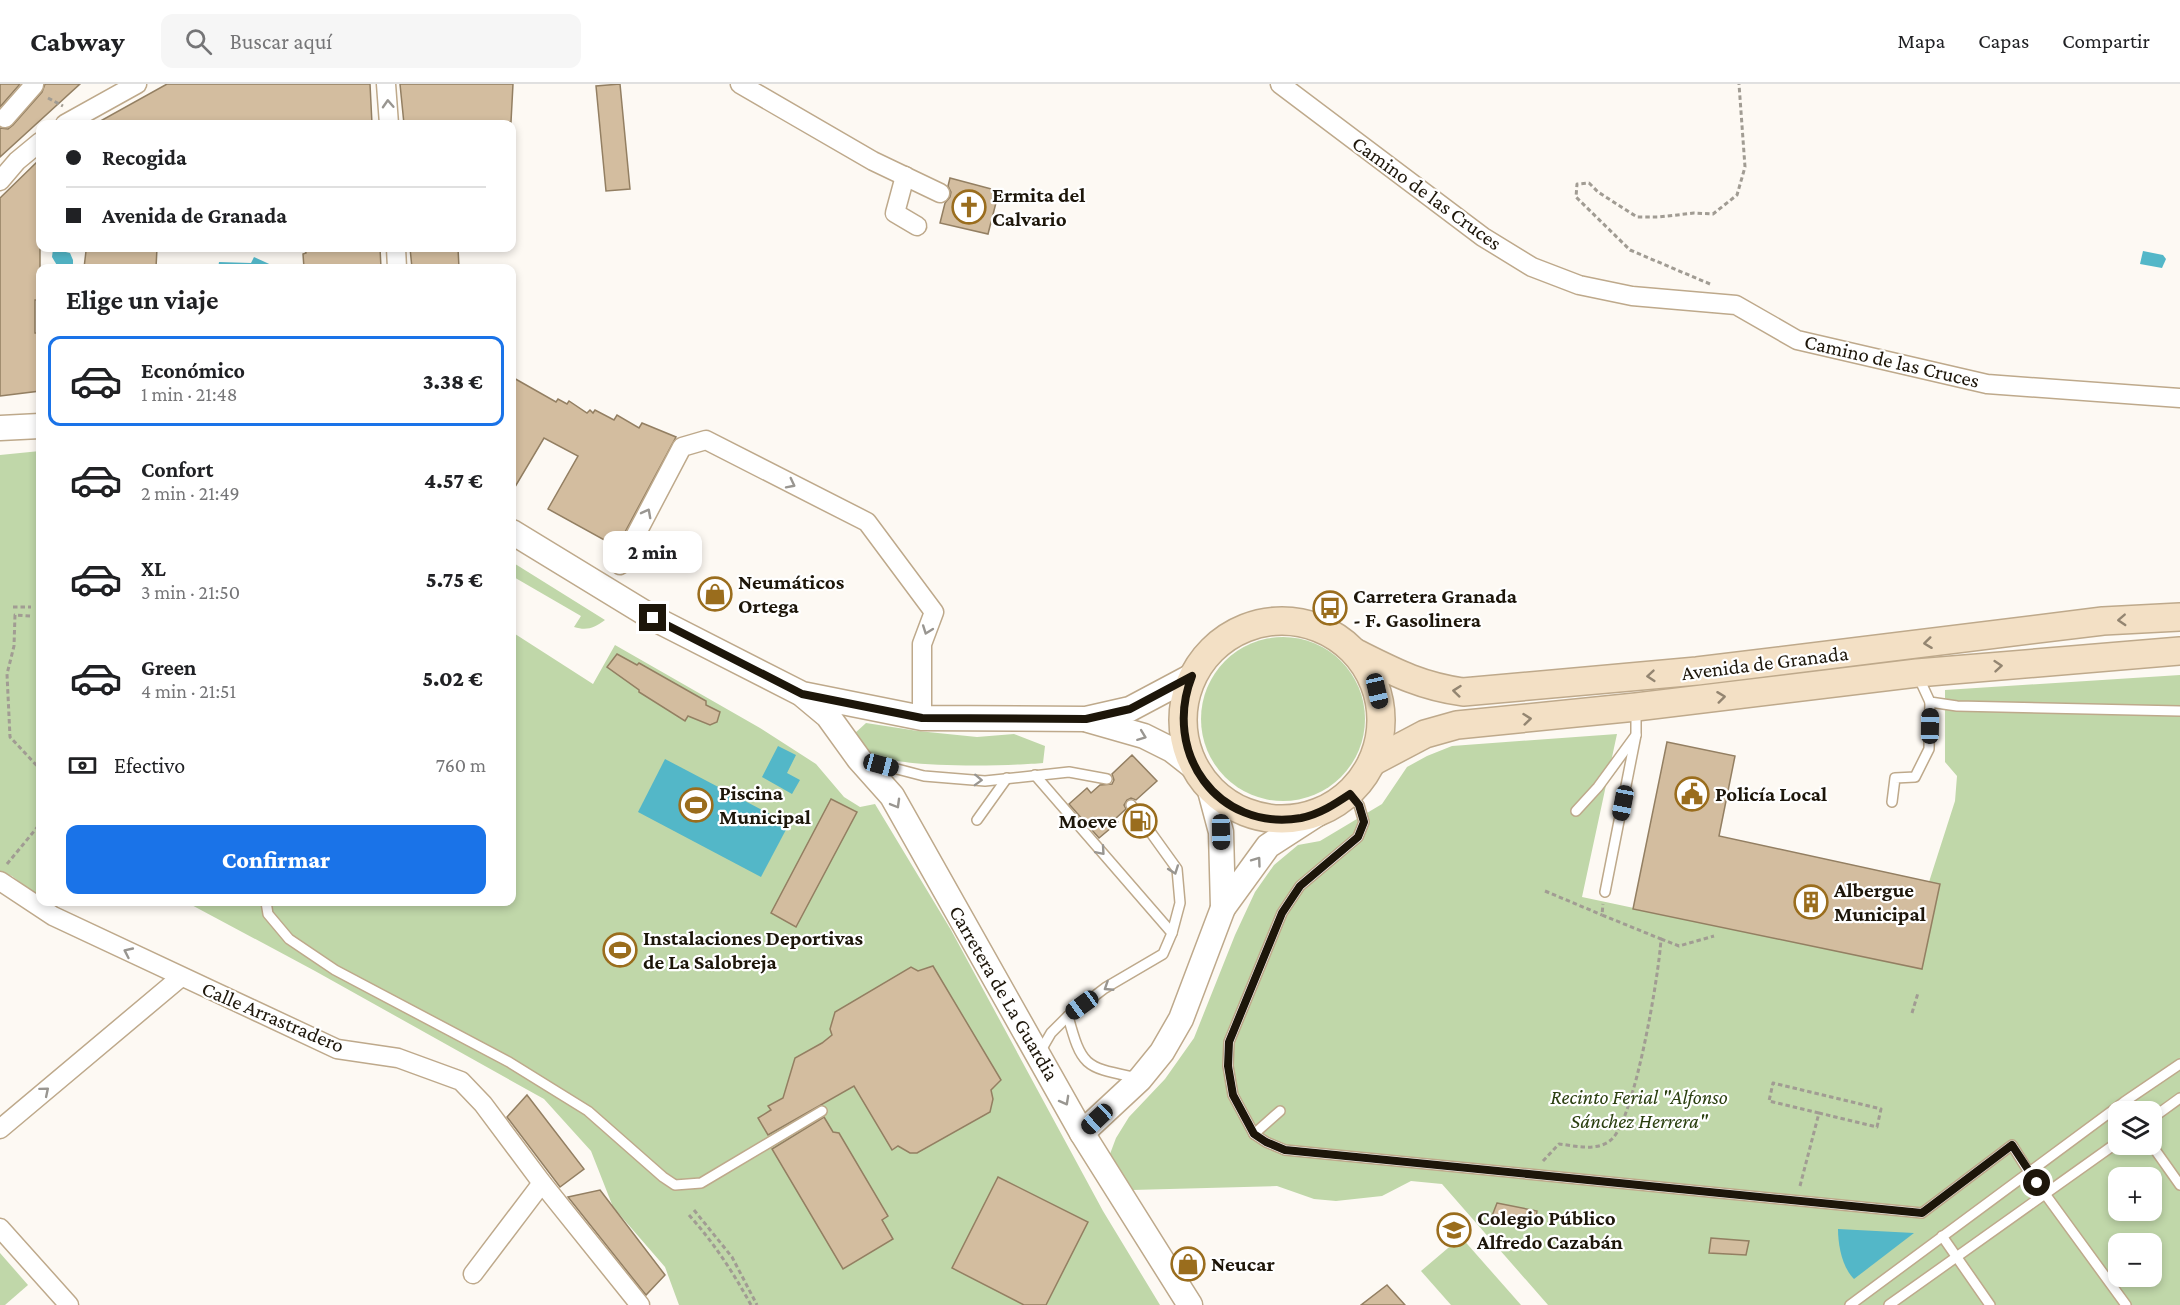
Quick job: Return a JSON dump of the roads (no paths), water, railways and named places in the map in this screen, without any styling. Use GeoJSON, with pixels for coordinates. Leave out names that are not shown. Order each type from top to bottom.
{"type":"FeatureCollection","features":[{"type":"Feature","properties":{"kind":"main road","name":"Avenida de Granada"},"geometry":{"type":"LineString","coordinates":[[1356,653],[1402,677],[1432,687],[1463,692],[1696,671],[2103,621],[2180,617]]}},
{"type":"Feature","properties":{"kind":"main road"},"geometry":{"type":"LineString","coordinates":[[1268,621],[1292,621],[1316,627],[1344,642],[1356,653],[1372,678],[1381,706],[1381,734],[1372,762],[1363,779],[1350,794],[1319,813],[1303,818],[1286,819],[1252,815],[1222,799],[1202,778],[1188,754],[1182,723],[1186,691],[1192,676],[1206,656],[1223,640],[1237,631],[1268,621]]}},
{"type":"Feature","properties":{"kind":"main road","name":"Avenida de Granada"},"geometry":{"type":"LineString","coordinates":[[1372,762],[1425,734],[1457,725],[1636,707],[1917,674],[2180,651]]}},
{"type":"Feature","properties":{"kind":"street"},"geometry":{"type":"LineString","coordinates":[[72,120],[137,84]]}},
{"type":"Feature","properties":{"kind":"street"},"geometry":{"type":"LineString","coordinates":[[386,84],[389,120]]}},
{"type":"Feature","properties":{"kind":"street"},"geometry":{"type":"LineString","coordinates":[[740,84],[873,161],[940,192]]}},
{"type":"Feature","properties":{"kind":"street","name":"Camino de las Cruces"},"geometry":{"type":"LineString","coordinates":[[1280,84],[1483,237],[1532,267],[1579,285],[1632,296],[1736,305],[1797,340],[1987,384],[2180,398]]}},
{"type":"Feature","properties":{"kind":"street"},"geometry":{"type":"LineString","coordinates":[[5,118],[34,86]]}},
{"type":"Feature","properties":{"kind":"street"},"geometry":{"type":"LineString","coordinates":[[0,181],[17,161],[36,144]]}},
{"type":"Feature","properties":{"kind":"street"},"geometry":{"type":"LineString","coordinates":[[905,176],[895,213],[917,226]]}},
{"type":"Feature","properties":{"kind":"street"},"geometry":{"type":"LineString","coordinates":[[0,428],[36,426]]}},
{"type":"Feature","properties":{"kind":"street"},"geometry":{"type":"LineString","coordinates":[[620,565],[682,447],[706,440],[867,522],[934,612],[922,644],[922,718]]}},
{"type":"Feature","properties":{"kind":"street"},"geometry":{"type":"LineString","coordinates":[[516,534],[653,618],[802,694],[922,718],[1086,719],[1130,709],[1192,676]]}},
{"type":"Feature","properties":{"kind":"street","name":"Carretera de La Guardia"},"geometry":{"type":"LineString","coordinates":[[802,694],[828,716],[859,759],[892,796],[1082,1133],[1190,1305]]}},
{"type":"Feature","properties":{"kind":"street"},"geometry":{"type":"LineString","coordinates":[[1086,719],[1144,736],[1172,750],[1202,778],[1221,832],[1223,908]]}},
{"type":"Feature","properties":{"kind":"street"},"geometry":{"type":"LineString","coordinates":[[1082,1133],[1140,1079],[1162,1052],[1181,1019],[1223,908],[1268,846],[1319,813]]}},
{"type":"Feature","properties":{"kind":"street","name":"Calle Arrastradero"},"geometry":{"type":"LineString","coordinates":[[3,873],[36,897]]}},
{"type":"Feature","properties":{"kind":"street","name":"Calle Arrastradero"},"geometry":{"type":"LineString","coordinates":[[53,909],[181,977],[337,1048],[398,1058],[461,1082],[483,1104],[542,1184],[640,1305]]}},
{"type":"Feature","properties":{"kind":"street"},"geometry":{"type":"LineString","coordinates":[[0,1129],[181,977]]}},
{"type":"Feature","properties":{"kind":"street"},"geometry":{"type":"LineString","coordinates":[[473,1274],[542,1184]]}},
{"type":"Feature","properties":{"kind":"street"},"geometry":{"type":"LineString","coordinates":[[0,1228],[69,1305]]}},
{"type":"Feature","properties":{"kind":"lane"},"geometry":{"type":"LineString","coordinates":[[1892,802],[1895,778],[1915,777],[1929,749],[1930,702],[1917,674]]}},
{"type":"Feature","properties":{"kind":"lane"},"geometry":{"type":"LineString","coordinates":[[1930,702],[1958,706],[2180,711]]}},
{"type":"Feature","properties":{"kind":"lane"},"geometry":{"type":"LineString","coordinates":[[1605,892],[1636,735],[1636,707]]}},
{"type":"Feature","properties":{"kind":"lane"},"geometry":{"type":"LineString","coordinates":[[1576,811],[1598,787],[1636,735]]}},
{"type":"Feature","properties":{"kind":"lane"},"geometry":{"type":"LineString","coordinates":[[859,759],[924,776],[985,781],[1069,772],[1107,779]]}},
{"type":"Feature","properties":{"kind":"lane"},"geometry":{"type":"LineString","coordinates":[[1035,775],[1172,933]]}},
{"type":"Feature","properties":{"kind":"lane"},"geometry":{"type":"LineString","coordinates":[[977,820],[1007,778]]}},
{"type":"Feature","properties":{"kind":"lane"},"geometry":{"type":"LineString","coordinates":[[1350,794],[1359,805],[1364,822],[1358,837],[1300,886],[1282,913],[1229,1042],[1228,1066],[1233,1095],[1254,1134],[1266,1142],[1285,1150],[1922,1213],[2012,1145],[2029,1172],[2126,1305]]}},
{"type":"Feature","properties":{"kind":"lane"},"geometry":{"type":"LineString","coordinates":[[1039,1054],[1051,1033],[1068,1016],[1105,988],[1163,954],[1172,933],[1180,903],[1177,869],[1131,805]]}},
{"type":"Feature","properties":{"kind":"lane"},"geometry":{"type":"LineString","coordinates":[[267,906],[268,914],[288,939],[335,970],[509,1062],[588,1111],[675,1185],[701,1183],[822,1111]]}},
{"type":"Feature","properties":{"kind":"lane"},"geometry":{"type":"LineString","coordinates":[[1068,1016],[1078,1050],[1089,1065],[1111,1074],[1140,1079]]}},
{"type":"Feature","properties":{"kind":"lane"},"geometry":{"type":"LineString","coordinates":[[2125,1101],[2180,1064]]}},
{"type":"Feature","properties":{"kind":"lane"},"geometry":{"type":"LineString","coordinates":[[2162,1111],[2180,1098]]}},
{"type":"Feature","properties":{"kind":"lane"},"geometry":{"type":"LineString","coordinates":[[1254,1134],[1280,1111]]}},
{"type":"Feature","properties":{"kind":"lane"},"geometry":{"type":"LineString","coordinates":[[1851,1304],[2108,1114]]}},
{"type":"Feature","properties":{"kind":"lane"},"geometry":{"type":"LineString","coordinates":[[1889,1305],[2108,1149]]}},
{"type":"Feature","properties":{"kind":"lane"},"geometry":{"type":"LineString","coordinates":[[2159,1155],[2180,1185]]}},
{"type":"Feature","properties":{"kind":"lane"},"geometry":{"type":"LineString","coordinates":[[1942,1236],[1990,1305]]}},
{"type":"Feature","properties":{"kind":"water"},"geometry":{"type":"Polygon","coordinates":[[[2143,251],[2163,255],[2166,259],[2162,268],[2140,264],[2143,251]]]}},
{"type":"Feature","properties":{"kind":"water"},"geometry":{"type":"Polygon","coordinates":[[[53,252],[70,253],[73,264],[56,264],[52,257],[53,252]]]}},
{"type":"Feature","properties":{"kind":"water"},"geometry":{"type":"Polygon","coordinates":[[[254,257],[269,264],[219,264],[219,262],[251,263],[254,257]]]}},
{"type":"Feature","properties":{"kind":"water"},"geometry":{"type":"Polygon","coordinates":[[[778,746],[796,755],[787,773],[800,780],[792,794],[762,777],[778,746]]]}},
{"type":"Feature","properties":{"kind":"water"},"geometry":{"type":"Polygon","coordinates":[[[665,759],[789,824],[761,877],[638,812],[665,759]]]}},
{"type":"Feature","properties":{"kind":"water"},"geometry":{"type":"Polygon","coordinates":[[[1838,1229],[1914,1233],[1854,1279],[1846,1268],[1838,1229]]]}},
{"type":"Feature","properties":{"kind":"place","name":"Ermita del Calvario"},"geometry":{"type":"Point","coordinates":[969,207]}},
{"type":"Feature","properties":{"kind":"place","name":"Neumáticos Ortega"},"geometry":{"type":"Point","coordinates":[715,594]}},
{"type":"Feature","properties":{"kind":"place","name":"Carretera Granada - F. Gasolinera"},"geometry":{"type":"Point","coordinates":[1330,608]}},
{"type":"Feature","properties":{"kind":"place","name":"Policía Local"},"geometry":{"type":"Point","coordinates":[1692,794]}},
{"type":"Feature","properties":{"kind":"place","name":"Piscina Municipal"},"geometry":{"type":"Point","coordinates":[696,805]}},
{"type":"Feature","properties":{"kind":"place","name":"Moeve"},"geometry":{"type":"Point","coordinates":[1140,821]}},
{"type":"Feature","properties":{"kind":"place","name":"Albergue Municipal"},"geometry":{"type":"Point","coordinates":[1811,902]}},
{"type":"Feature","properties":{"kind":"place","name":"Instalaciones Deportivas de La Salobreja"},"geometry":{"type":"Point","coordinates":[620,950]}},
{"type":"Feature","properties":{"kind":"place","name":"Colegio Público Alfredo Cazabán"},"geometry":{"type":"Point","coordinates":[1454,1230]}},
{"type":"Feature","properties":{"kind":"place","name":"Neucar"},"geometry":{"type":"Point","coordinates":[1188,1264]}},
{"type":"Feature","properties":{"kind":"park label","name":"Recinto Ferial \"Alfonso Sánchez Herrera\""},"geometry":{"type":"Point","coordinates":[1639,1109]}}]}
